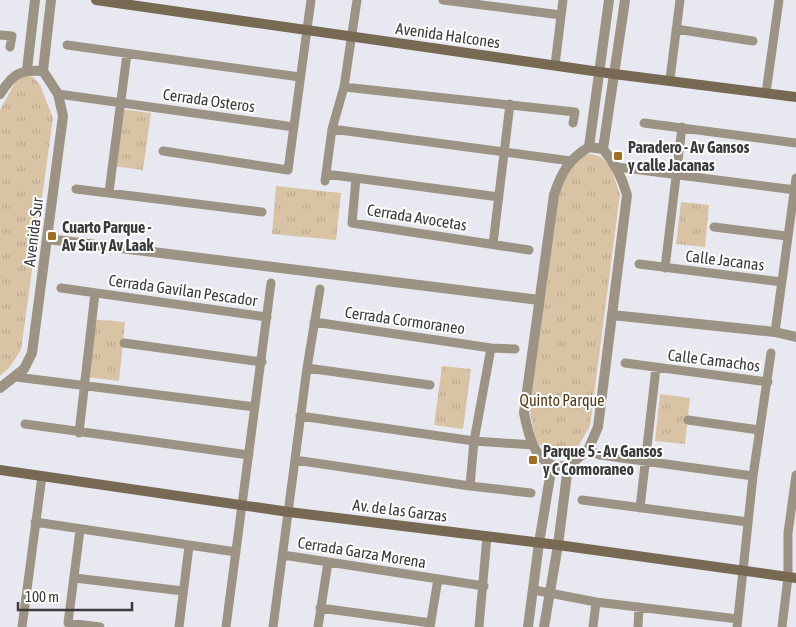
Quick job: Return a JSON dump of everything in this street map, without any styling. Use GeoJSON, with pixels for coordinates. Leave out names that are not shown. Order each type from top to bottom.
{"type":"FeatureCollection","features":[{"type":"Feature","properties":{"kind":"main road","name":"Avenida Halcones"},"geometry":{"type":"LineString","coordinates":[[103,0],[614,74],[670,79],[796,97]]}},
{"type":"Feature","properties":{"kind":"main road","name":"Av. de las Garzas"},"geometry":{"type":"LineString","coordinates":[[0,470],[242,499],[288,515],[488,541],[558,545],[792,578]]}},
{"type":"Feature","properties":{"kind":"street"},"geometry":{"type":"LineString","coordinates":[[27,70],[35,0]]}},
{"type":"Feature","properties":{"kind":"street"},"geometry":{"type":"LineString","coordinates":[[2,88],[14,77],[27,70],[43,71],[51,0]]}},
{"type":"Feature","properties":{"kind":"street"},"geometry":{"type":"LineString","coordinates":[[163,151],[288,170],[311,0]]}},
{"type":"Feature","properties":{"kind":"street","name":"Cerrada Avocetas"},"geometry":{"type":"LineString","coordinates":[[357,0],[344,86],[332,129],[325,178],[356,178],[499,197]]}},
{"type":"Feature","properties":{"kind":"street"},"geometry":{"type":"LineString","coordinates":[[448,0],[561,15]]}},
{"type":"Feature","properties":{"kind":"street"},"geometry":{"type":"LineString","coordinates":[[555,65],[563,0]]}},
{"type":"Feature","properties":{"kind":"street"},"geometry":{"type":"LineString","coordinates":[[589,147],[608,0]]}},
{"type":"Feature","properties":{"kind":"street"},"geometry":{"type":"LineString","coordinates":[[603,149],[625,0]]}},
{"type":"Feature","properties":{"kind":"street"},"geometry":{"type":"LineString","coordinates":[[670,79],[680,0]]}},
{"type":"Feature","properties":{"kind":"street"},"geometry":{"type":"LineString","coordinates":[[766,93],[779,0]]}},
{"type":"Feature","properties":{"kind":"street"},"geometry":{"type":"LineString","coordinates":[[676,29],[753,41]]}},
{"type":"Feature","properties":{"kind":"street"},"geometry":{"type":"LineString","coordinates":[[0,35],[12,36],[10,47]]}},
{"type":"Feature","properties":{"kind":"street"},"geometry":{"type":"LineString","coordinates":[[67,45],[300,77]]}},
{"type":"Feature","properties":{"kind":"street"},"geometry":{"type":"LineString","coordinates":[[109,192],[127,54]]}},
{"type":"Feature","properties":{"kind":"street","name":"Avenida Sur"},"geometry":{"type":"LineString","coordinates":[[0,388],[24,369],[32,353],[48,239],[63,116],[63,95],[43,71]]}},
{"type":"Feature","properties":{"kind":"street"},"geometry":{"type":"LineString","coordinates":[[344,86],[575,112],[573,123]]}},
{"type":"Feature","properties":{"kind":"street","name":"Cerrada Osteros"},"geometry":{"type":"LineString","coordinates":[[63,95],[294,127]]}},
{"type":"Feature","properties":{"kind":"street"},"geometry":{"type":"LineString","coordinates":[[493,244],[510,104]]}},
{"type":"Feature","properties":{"kind":"street"},"geometry":{"type":"LineString","coordinates":[[644,123],[796,143]]}},
{"type":"Feature","properties":{"kind":"street","name":"Calle Jacanas"},"geometry":{"type":"LineString","coordinates":[[665,268],[682,127]]}},
{"type":"Feature","properties":{"kind":"street"},"geometry":{"type":"LineString","coordinates":[[332,129],[571,160]]}},
{"type":"Feature","properties":{"kind":"street"},"geometry":{"type":"LineString","coordinates":[[589,147],[603,149],[617,167],[627,195],[598,427],[588,450],[568,466],[552,466],[541,457],[533,445],[524,413],[554,195],[561,174],[571,160],[589,147]]}},
{"type":"Feature","properties":{"kind":"street"},"geometry":{"type":"LineString","coordinates":[[617,167],[795,190]]}},
{"type":"Feature","properties":{"kind":"street","name":"Cerrada Avocetas"},"geometry":{"type":"LineString","coordinates":[[356,178],[352,222],[529,250]]}},
{"type":"Feature","properties":{"kind":"street","name":"Calle Jacanas"},"geometry":{"type":"LineString","coordinates":[[775,332],[796,178]]}},
{"type":"Feature","properties":{"kind":"street"},"geometry":{"type":"LineString","coordinates":[[76,189],[262,212]]}},
{"type":"Feature","properties":{"kind":"street","name":"Calle Jacanas"},"geometry":{"type":"LineString","coordinates":[[714,227],[787,236]]}},
{"type":"Feature","properties":{"kind":"street"},"geometry":{"type":"LineString","coordinates":[[48,239],[539,300]]}},
{"type":"Feature","properties":{"kind":"street","name":"Calle Jacanas"},"geometry":{"type":"LineString","coordinates":[[639,264],[782,282]]}},
{"type":"Feature","properties":{"kind":"street","name":"Cerrada Gavilan Pescador"},"geometry":{"type":"LineString","coordinates":[[226,627],[271,283]]}},
{"type":"Feature","properties":{"kind":"street","name":"Cerrada Gavilan Pescador"},"geometry":{"type":"LineString","coordinates":[[61,288],[267,317]]}},
{"type":"Feature","properties":{"kind":"street"},"geometry":{"type":"LineString","coordinates":[[288,515],[306,368],[320,289]]}},
{"type":"Feature","properties":{"kind":"street","name":"Cerrada Gavilan Pescador"},"geometry":{"type":"LineString","coordinates":[[79,433],[83,384],[95,293]]}},
{"type":"Feature","properties":{"kind":"street"},"geometry":{"type":"LineString","coordinates":[[612,315],[775,332],[796,337]]}},
{"type":"Feature","properties":{"kind":"street","name":"Cerrada Cormoraneo"},"geometry":{"type":"LineString","coordinates":[[314,322],[491,348],[515,349]]}},
{"type":"Feature","properties":{"kind":"street"},"geometry":{"type":"LineString","coordinates":[[124,343],[262,362]]}},
{"type":"Feature","properties":{"kind":"street"},"geometry":{"type":"LineString","coordinates":[[470,486],[474,441],[491,348]]}},
{"type":"Feature","properties":{"kind":"street"},"geometry":{"type":"LineString","coordinates":[[534,590],[596,602],[639,606],[737,623],[753,476],[771,353]]}},
{"type":"Feature","properties":{"kind":"street","name":"Calle Camachos"},"geometry":{"type":"LineString","coordinates":[[625,363],[768,382]]}},
{"type":"Feature","properties":{"kind":"street"},"geometry":{"type":"LineString","coordinates":[[306,368],[430,384]]}},
{"type":"Feature","properties":{"kind":"street","name":"Calle Camachos"},"geometry":{"type":"LineString","coordinates":[[640,508],[656,368]]}},
{"type":"Feature","properties":{"kind":"street"},"geometry":{"type":"LineString","coordinates":[[16,377],[36,378],[254,407]]}},
{"type":"Feature","properties":{"kind":"street"},"geometry":{"type":"LineString","coordinates":[[300,416],[474,441],[533,445]]}},
{"type":"Feature","properties":{"kind":"street"},"geometry":{"type":"LineString","coordinates":[[688,420],[759,430]]}},
{"type":"Feature","properties":{"kind":"street"},"geometry":{"type":"LineString","coordinates":[[25,424],[79,433],[249,455]]}},
{"type":"Feature","properties":{"kind":"street"},"geometry":{"type":"LineString","coordinates":[[588,450],[600,455],[644,462],[753,476]]}},
{"type":"Feature","properties":{"kind":"street"},"geometry":{"type":"LineString","coordinates":[[295,460],[470,486],[531,493]]}},
{"type":"Feature","properties":{"kind":"street"},"geometry":{"type":"LineString","coordinates":[[528,627],[539,543],[552,466]]}},
{"type":"Feature","properties":{"kind":"street"},"geometry":{"type":"LineString","coordinates":[[544,627],[558,545],[568,466]]}},
{"type":"Feature","properties":{"kind":"street"},"geometry":{"type":"LineString","coordinates":[[782,627],[787,589],[792,578],[792,534],[796,475]]}},
{"type":"Feature","properties":{"kind":"street"},"geometry":{"type":"LineString","coordinates":[[22,627],[42,476]]}},
{"type":"Feature","properties":{"kind":"street"},"geometry":{"type":"LineString","coordinates":[[582,500],[748,522]]}},
{"type":"Feature","properties":{"kind":"street","name":"Cerrada Garza Morena"},"geometry":{"type":"LineString","coordinates":[[273,627],[288,515]]}},
{"type":"Feature","properties":{"kind":"street"},"geometry":{"type":"LineString","coordinates":[[35,522],[236,552]]}},
{"type":"Feature","properties":{"kind":"street"},"geometry":{"type":"LineString","coordinates":[[80,530],[68,623],[100,627]]}},
{"type":"Feature","properties":{"kind":"street"},"geometry":{"type":"LineString","coordinates":[[479,627],[488,541]]}},
{"type":"Feature","properties":{"kind":"street"},"geometry":{"type":"LineString","coordinates":[[179,627],[189,546]]}},
{"type":"Feature","properties":{"kind":"street","name":"Cerrada Garza Morena"},"geometry":{"type":"LineString","coordinates":[[282,555],[484,586]]}},
{"type":"Feature","properties":{"kind":"street"},"geometry":{"type":"LineString","coordinates":[[318,627],[328,562]]}},
{"type":"Feature","properties":{"kind":"street"},"geometry":{"type":"LineString","coordinates":[[75,578],[183,591]]}},
{"type":"Feature","properties":{"kind":"street","name":"Cerrada Garza Morena"},"geometry":{"type":"LineString","coordinates":[[320,608],[430,625],[438,579]]}},
{"type":"Feature","properties":{"kind":"street"},"geometry":{"type":"LineString","coordinates":[[593,627],[596,602]]}},
{"type":"Feature","properties":{"kind":"street"},"geometry":{"type":"LineString","coordinates":[[638,627],[639,606]]}},
{"type":"Feature","properties":{"kind":"green space"},"geometry":{"type":"Polygon","coordinates":[[[24,76],[33,77],[40,85],[53,118],[21,350],[9,368],[0,376],[0,110],[16,81],[24,76]]]}},
{"type":"Feature","properties":{"kind":"green space"},"geometry":{"type":"Polygon","coordinates":[[[120,109],[151,113],[143,170],[113,166],[120,109]]]}},
{"type":"Feature","properties":{"kind":"green space","name":"Quinto Parque"},"geometry":{"type":"Polygon","coordinates":[[[586,154],[601,157],[606,161],[613,173],[620,194],[590,426],[579,445],[563,458],[547,454],[535,439],[529,405],[558,197],[572,167],[586,154]]]}},
{"type":"Feature","properties":{"kind":"green space"},"geometry":{"type":"Polygon","coordinates":[[[276,186],[341,193],[336,240],[272,234],[276,186]]]}},
{"type":"Feature","properties":{"kind":"green space"},"geometry":{"type":"Polygon","coordinates":[[[681,202],[709,205],[705,247],[676,244],[681,202]]]}},
{"type":"Feature","properties":{"kind":"green space"},"geometry":{"type":"Polygon","coordinates":[[[90,319],[125,322],[119,381],[84,377],[90,319]]]}},
{"type":"Feature","properties":{"kind":"green space"},"geometry":{"type":"Polygon","coordinates":[[[442,366],[471,369],[463,429],[434,425],[442,366]]]}},
{"type":"Feature","properties":{"kind":"green space"},"geometry":{"type":"Polygon","coordinates":[[[660,394],[690,398],[685,444],[655,441],[660,394]]]}},
{"type":"Feature","properties":{"kind":"place","name":"Paradero - Av Gansos y calle Jacanas"},"geometry":{"type":"Point","coordinates":[618,156]}},
{"type":"Feature","properties":{"kind":"place","name":"Cuarto Parque - Av Sur y Av Laak"},"geometry":{"type":"Point","coordinates":[52,236]}},
{"type":"Feature","properties":{"kind":"place","name":"Parque 5 - Av Gansos y C Cormoraneo"},"geometry":{"type":"Point","coordinates":[533,460]}}]}
